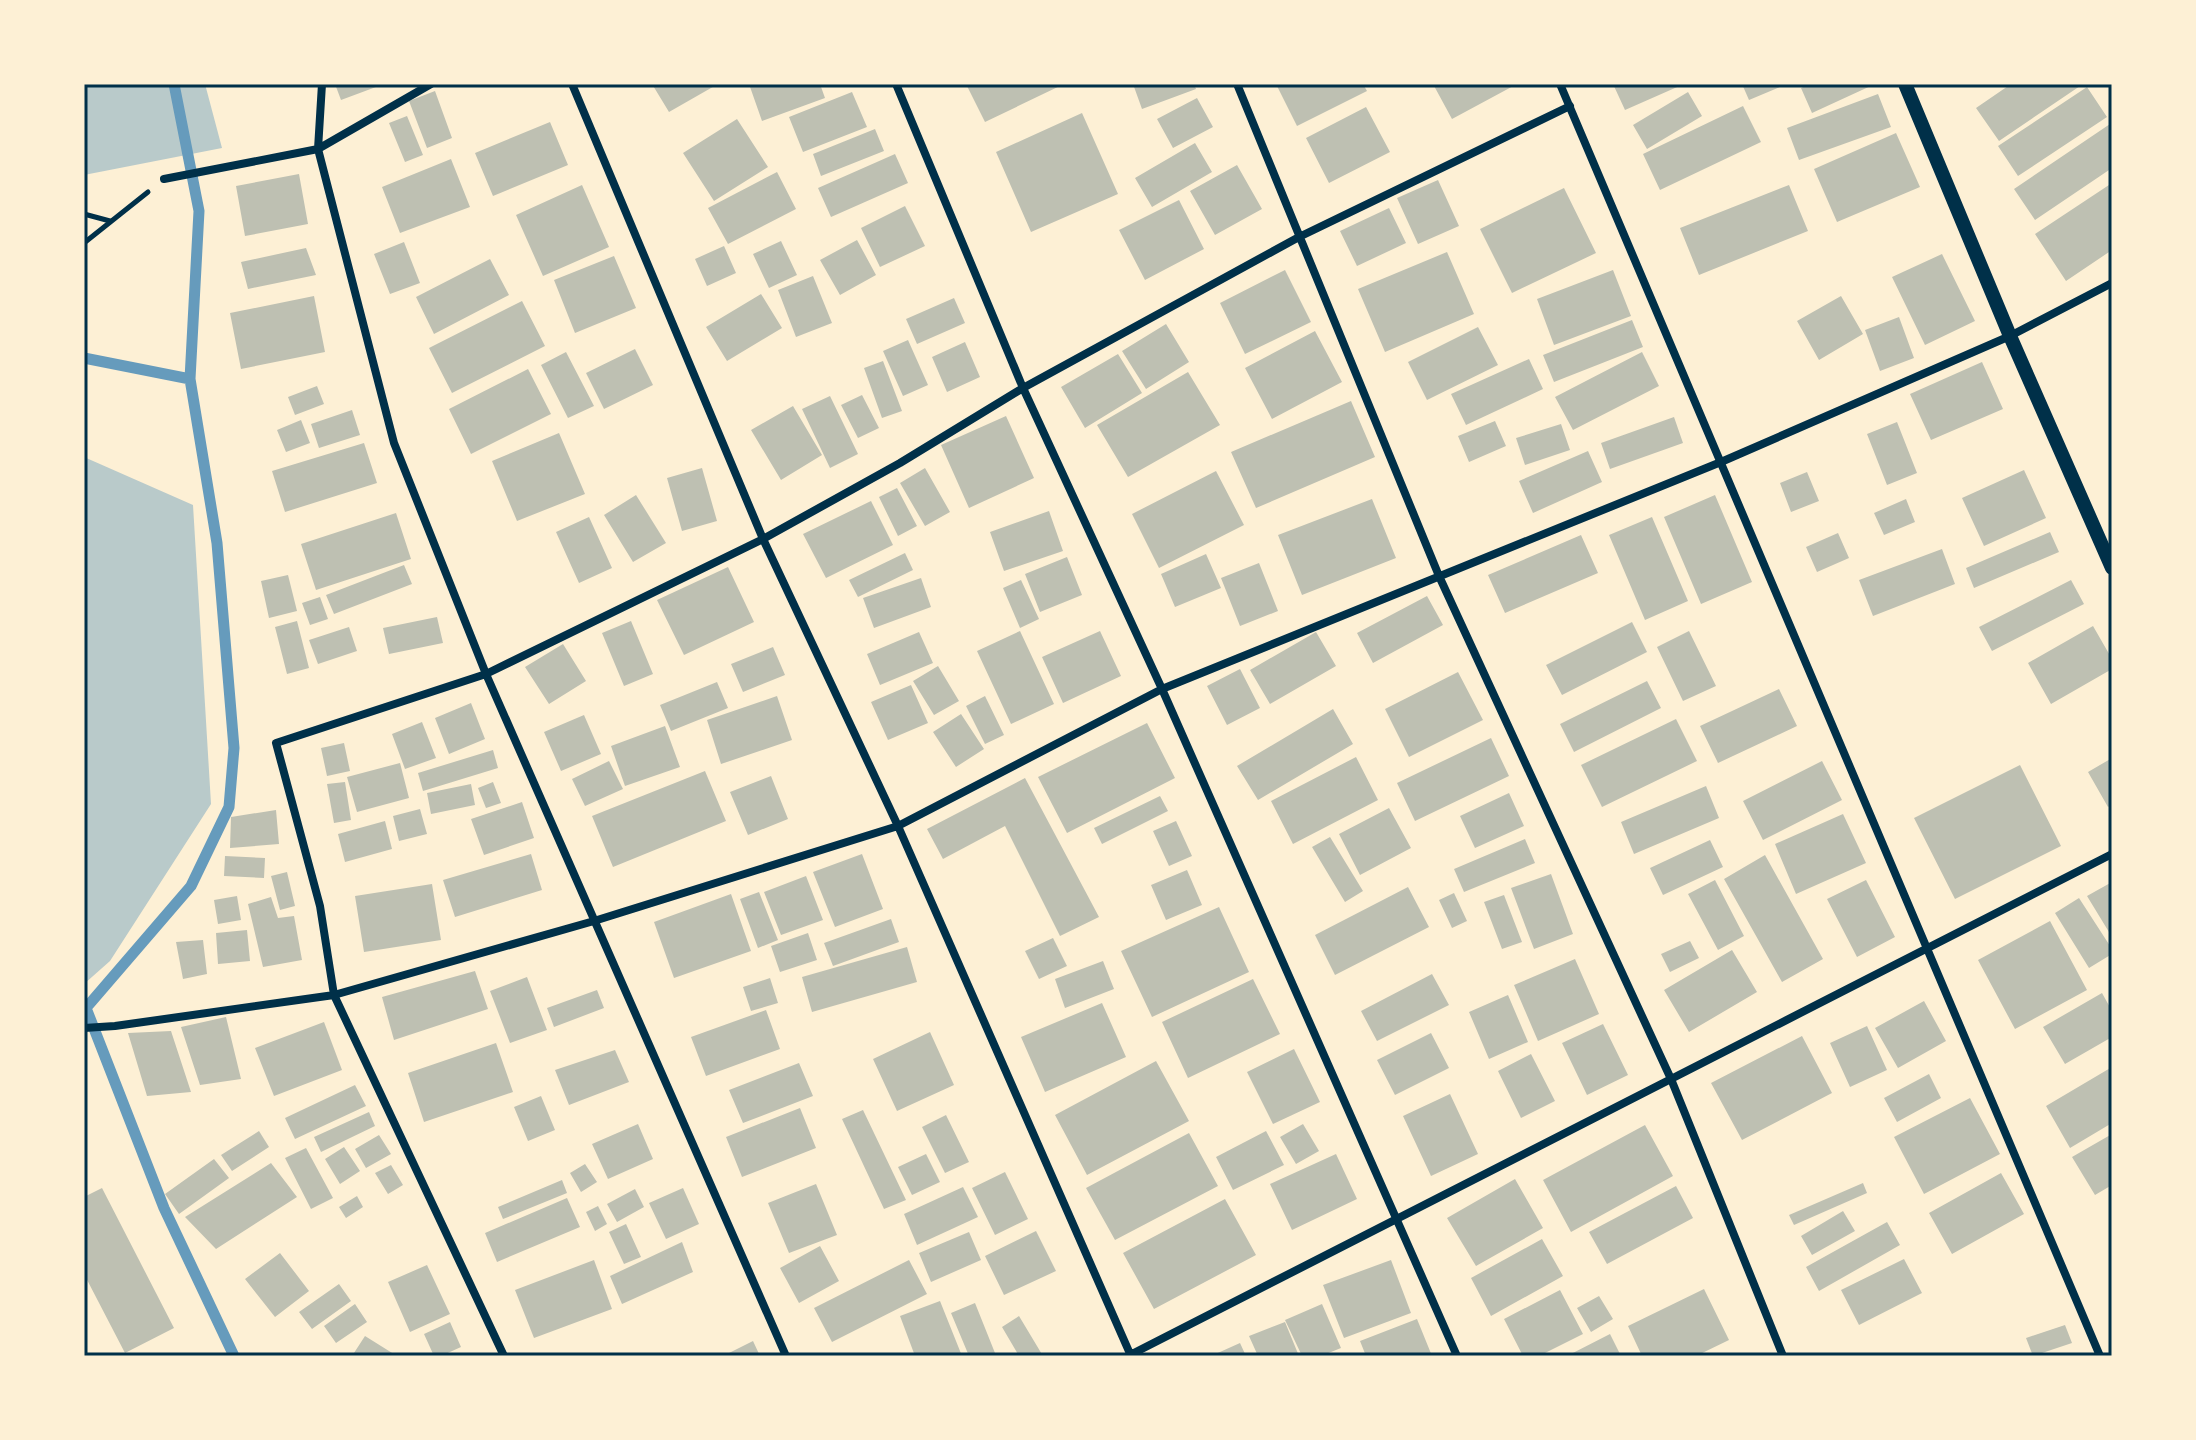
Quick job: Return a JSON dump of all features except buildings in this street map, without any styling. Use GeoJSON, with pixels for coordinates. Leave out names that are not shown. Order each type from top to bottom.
{"type":"FeatureCollection","features":[{"type":"Feature","properties":{"kind":"street"},"geometry":{"type":"LineString","coordinates":[[322,84],[318,149],[394,443],[486,674],[786,1356]]}},
{"type":"Feature","properties":{"kind":"street"},"geometry":{"type":"LineString","coordinates":[[164,179],[318,149],[431,84]]}},
{"type":"Feature","properties":{"kind":"street"},"geometry":{"type":"LineString","coordinates":[[572,84],[763,539],[898,826],[1130,1356],[2112,854]]}},
{"type":"Feature","properties":{"kind":"street"},"geometry":{"type":"LineString","coordinates":[[896,84],[1023,388],[1162,689],[1457,1356]]}},
{"type":"Feature","properties":{"kind":"street"},"geometry":{"type":"LineString","coordinates":[[1237,84],[1439,576],[1671,1079],[1783,1356]]}},
{"type":"Feature","properties":{"kind":"street"},"geometry":{"type":"LineString","coordinates":[[1560,84],[2100,1356]]}},
{"type":"Feature","properties":{"kind":"street"},"geometry":{"type":"LineString","coordinates":[[1905,84],[2010,336],[2112,568]]}},
{"type":"Feature","properties":{"kind":"street"},"geometry":{"type":"LineString","coordinates":[[504,1356],[334,995],[320,906],[276,743],[486,674],[763,539],[900,463],[1023,388],[1299,237],[1570,106]]}},
{"type":"Feature","properties":{"kind":"street"},"geometry":{"type":"LineString","coordinates":[[84,1028],[334,995],[594,921],[898,826],[1162,689],[1721,462],[2010,336],[2112,283]]}},
{"type":"Feature","properties":{"kind":"path"},"geometry":{"type":"LineString","coordinates":[[84,243],[164,179]]}},
{"type":"Feature","properties":{"kind":"path"},"geometry":{"type":"LineString","coordinates":[[84,214],[111,222]]}},
{"type":"Feature","properties":{"kind":"shaded area"},"geometry":{"type":"Polygon","coordinates":[[[84,84],[205,84],[222,148],[84,175],[84,84]]]}},
{"type":"Feature","properties":{"kind":"shaded area"},"geometry":{"type":"Polygon","coordinates":[[[84,457],[193,505],[211,804],[110,961],[84,984],[84,457]]]}},
{"type":"Feature","properties":{"kind":"waterway"},"geometry":{"type":"LineString","coordinates":[[174,84],[199,211],[190,379],[217,543],[234,748],[229,807],[191,886],[86,1008],[164,1208],[234,1356]]}},
{"type":"Feature","properties":{"kind":"waterway"},"geometry":{"type":"LineString","coordinates":[[84,358],[190,379]]}}]}
